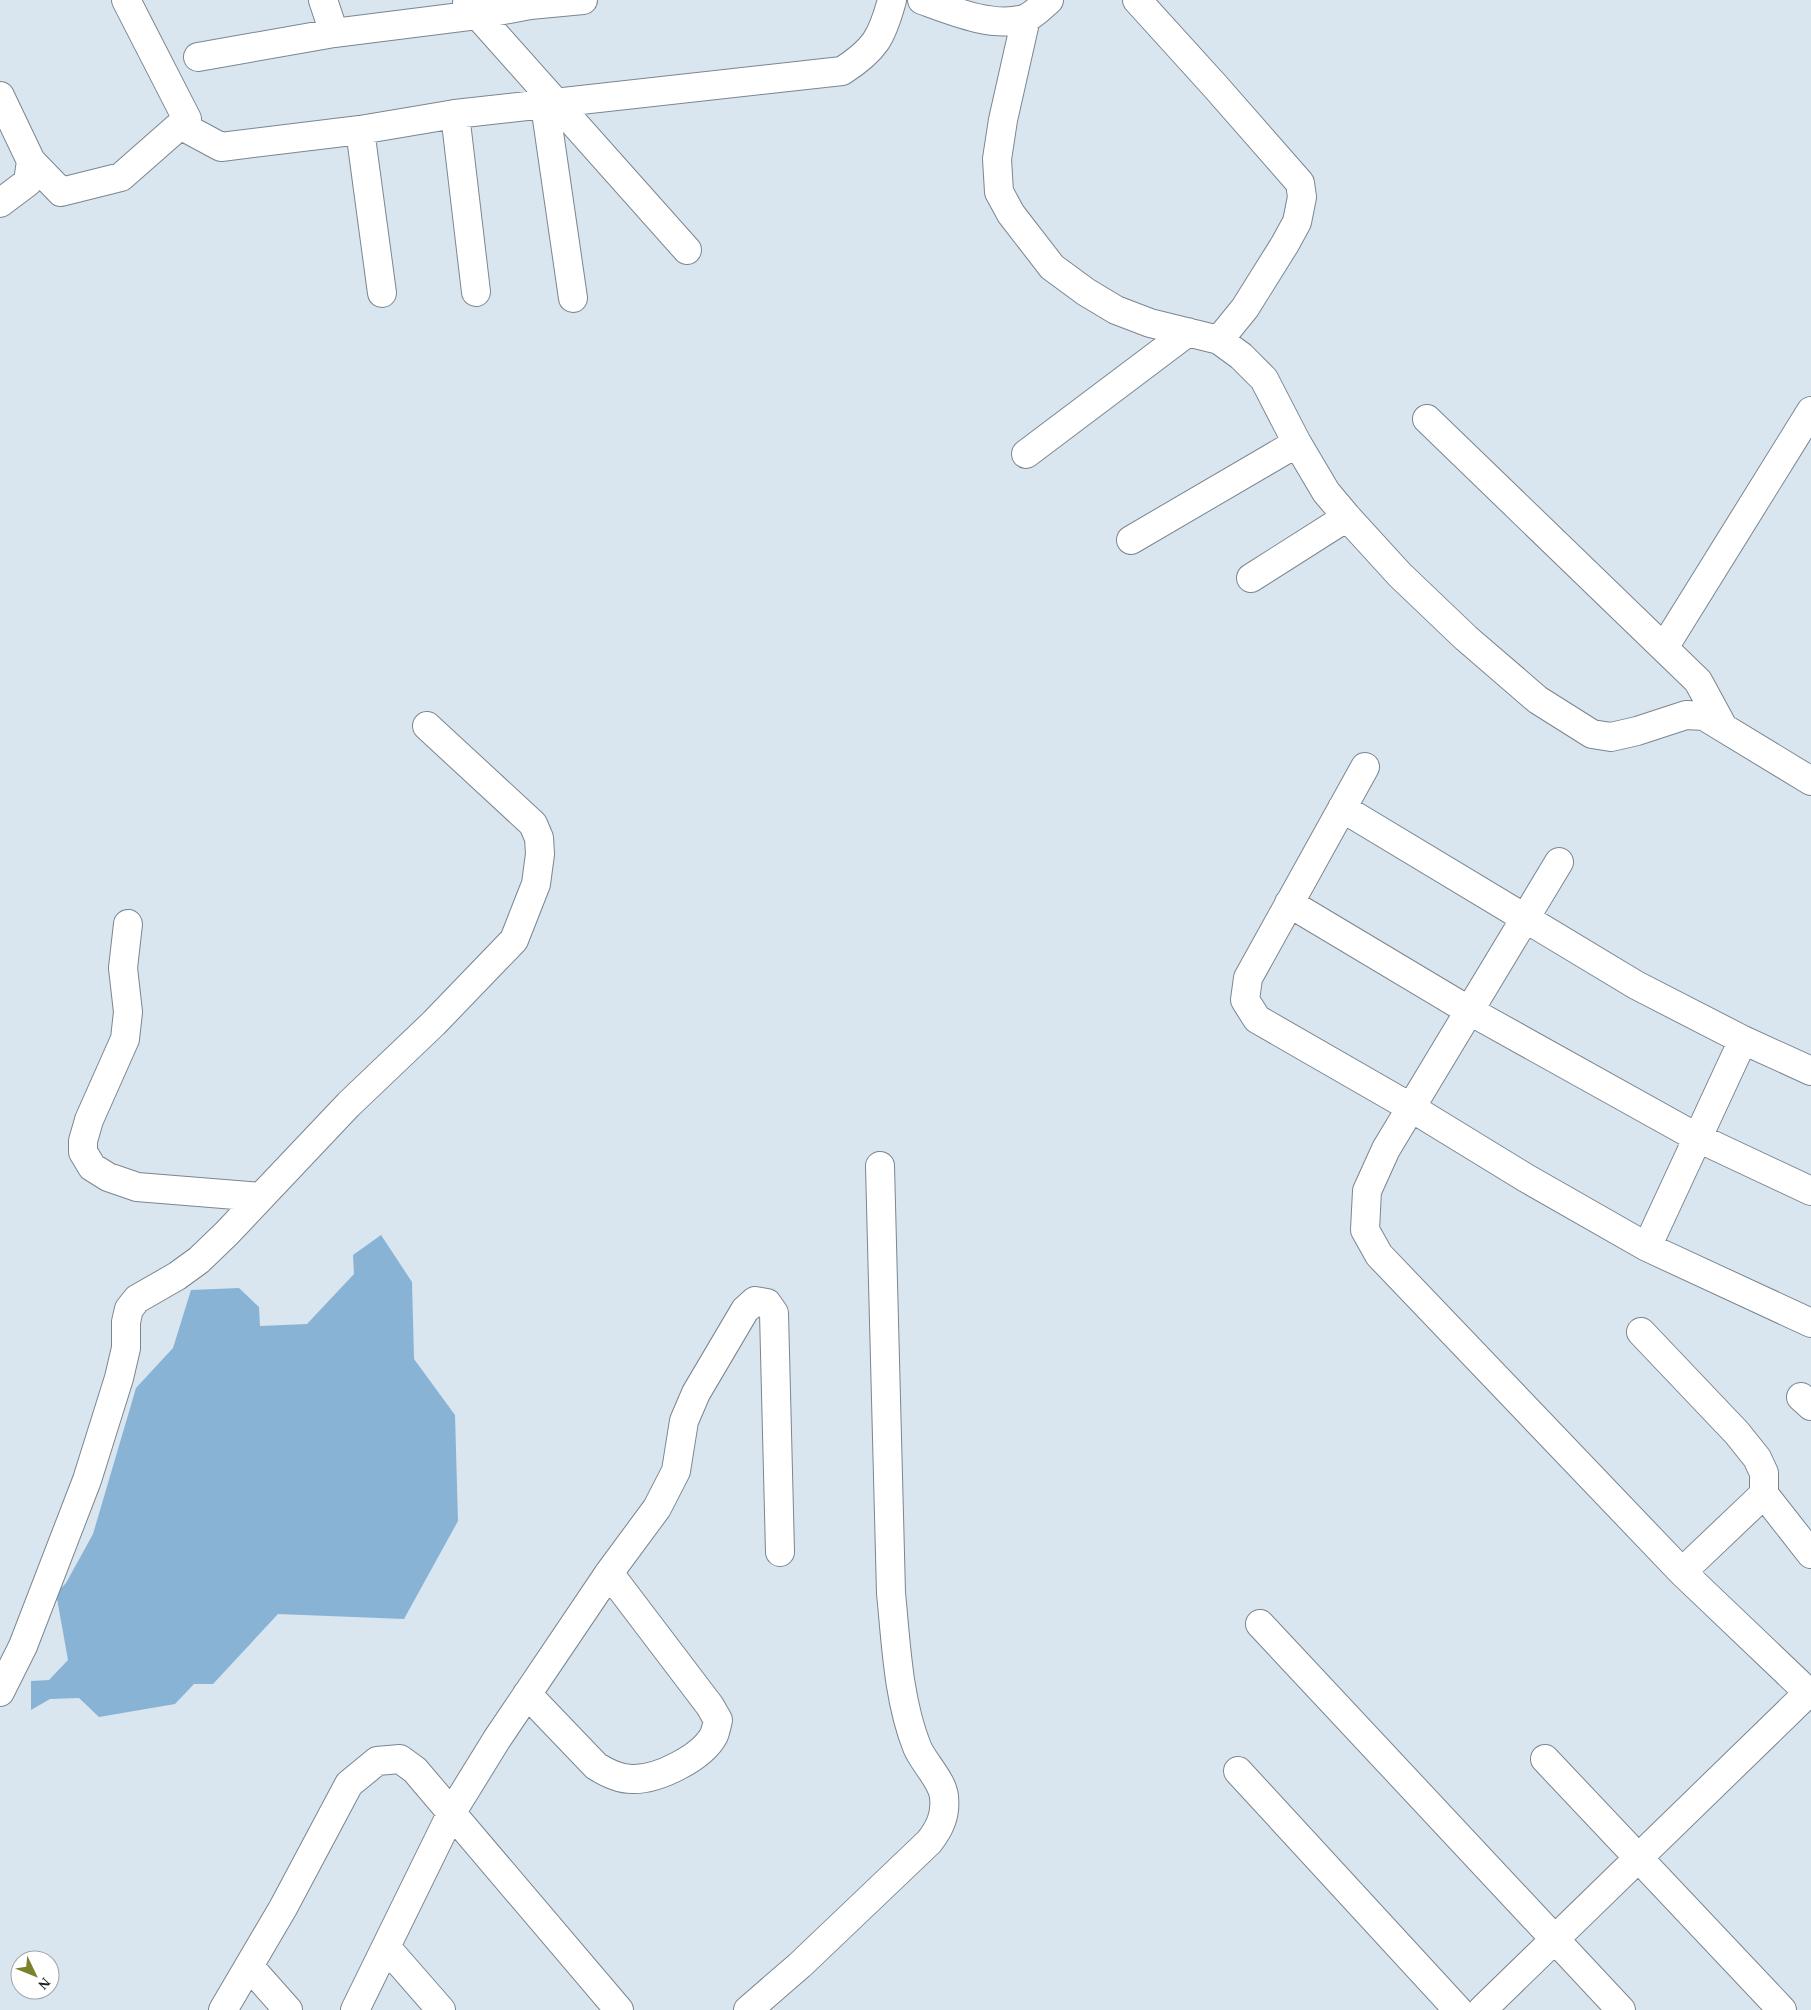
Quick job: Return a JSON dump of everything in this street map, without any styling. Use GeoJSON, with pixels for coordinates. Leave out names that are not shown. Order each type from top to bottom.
{"type":"FeatureCollection","features":[{"type":"Feature","properties":{"kind":"street"},"geometry":{"type":"LineString","coordinates":[[0,96],[31,161],[61,192],[121,177],[187,119],[126,0]]}},
{"type":"Feature","properties":{"kind":"street"},"geometry":{"type":"LineString","coordinates":[[323,0],[334,33]]}},
{"type":"Feature","properties":{"kind":"street"},"geometry":{"type":"LineString","coordinates":[[198,57],[471,7],[582,0]]}},
{"type":"Feature","properties":{"kind":"street"},"geometry":{"type":"LineString","coordinates":[[180,125],[221,147],[360,130],[455,114],[842,71],[860,60],[876,43],[885,29],[892,0]]}},
{"type":"Feature","properties":{"kind":"street"},"geometry":{"type":"LineString","coordinates":[[922,0],[965,16],[1003,21],[1026,18],[1049,0]]}},
{"type":"Feature","properties":{"kind":"street"},"geometry":{"type":"LineString","coordinates":[[1136,0],[1300,182],[1302,198],[1297,222],[1245,308],[1219,340]]}},
{"type":"Feature","properties":{"kind":"street"},"geometry":{"type":"LineString","coordinates":[[471,7],[551,104],[688,250]]}},
{"type":"Feature","properties":{"kind":"street"},"geometry":{"type":"LineString","coordinates":[[1026,18],[1003,120],[997,159],[999,192],[1034,247],[1052,267],[1086,292],[1116,310],[1150,323],[1219,340],[1241,356],[1264,379],[1326,492],[1347,517],[1400,575],[1466,638],[1538,700],[1592,734],[1611,737],[1637,731],[1686,715],[1704,716],[1811,781]]}},
{"type":"Feature","properties":{"kind":"street"},"geometry":{"type":"LineString","coordinates":[[551,104],[572,298]]}},
{"type":"Feature","properties":{"kind":"street"},"geometry":{"type":"LineString","coordinates":[[455,114],[476,292]]}},
{"type":"Feature","properties":{"kind":"street"},"geometry":{"type":"LineString","coordinates":[[360,130],[382,293]]}},
{"type":"Feature","properties":{"kind":"street"},"geometry":{"type":"LineString","coordinates":[[0,203],[28,182],[31,161]]}},
{"type":"Feature","properties":{"kind":"street"},"geometry":{"type":"LineString","coordinates":[[1026,454],[1188,332]]}},
{"type":"Feature","properties":{"kind":"street"},"geometry":{"type":"LineString","coordinates":[[1665,646],[1811,411]]}},
{"type":"Feature","properties":{"kind":"street"},"geometry":{"type":"LineString","coordinates":[[1427,419],[1588,576],[1665,646],[1698,681],[1723,727]]}},
{"type":"Feature","properties":{"kind":"street"},"geometry":{"type":"LineString","coordinates":[[1131,540],[1297,442]]}},
{"type":"Feature","properties":{"kind":"street"},"geometry":{"type":"LineString","coordinates":[[1251,578],[1347,517]]}},
{"type":"Feature","properties":{"kind":"street"},"geometry":{"type":"LineString","coordinates":[[0,1692],[22,1646],[87,1480],[119,1378],[126,1348],[126,1322],[129,1309],[137,1299],[177,1276],[199,1260],[349,1104],[434,1023],[514,940],[536,884],[540,854],[539,838],[533,824],[428,726]]}},
{"type":"Feature","properties":{"kind":"street"},"geometry":{"type":"LineString","coordinates":[[1365,767],[1248,978],[1245,1000],[1257,1018],[1410,1107],[1526,1178],[1647,1247],[1811,1323]]}},
{"type":"Feature","properties":{"kind":"street"},"geometry":{"type":"LineString","coordinates":[[1342,808],[1636,985],[1742,1040],[1811,1071]]}},
{"type":"Feature","properties":{"kind":"street"},"geometry":{"type":"LineString","coordinates":[[1482,2010],[1810,1693],[1682,1572],[1379,1254],[1365,1230],[1367,1191],[1386,1149],[1468,1010],[1559,862]]}},
{"type":"Feature","properties":{"kind":"street"},"geometry":{"type":"LineString","coordinates":[[1289,903],[1468,1010],[1698,1138],[1811,1191]]}},
{"type":"Feature","properties":{"kind":"street"},"geometry":{"type":"LineString","coordinates":[[128,924],[123,968],[128,1012],[125,1039],[89,1120],[83,1141],[83,1152],[92,1167],[108,1177],[136,1186],[261,1197]]}},
{"type":"Feature","properties":{"kind":"street"},"geometry":{"type":"LineString","coordinates":[[1647,1247],[1742,1040]]}},
{"type":"Feature","properties":{"kind":"street"},"geometry":{"type":"LineString","coordinates":[[748,2010],[807,1958],[929,1842],[940,1828],[944,1812],[944,1794],[923,1761],[916,1746],[906,1711],[897,1656],[890,1592],[880,1166]]}},
{"type":"Feature","properties":{"kind":"street"},"geometry":{"type":"LineString","coordinates":[[355,2010],[452,1812],[497,1738],[609,1573],[656,1508],[676,1471],[684,1421],[696,1393],[745,1310],[755,1301],[767,1303],[774,1313],[780,1552]]}},
{"type":"Feature","properties":{"kind":"street"},"geometry":{"type":"LineString","coordinates":[[1641,1332],[1737,1432],[1757,1458],[1764,1472],[1764,1494],[1811,1554]]}},
{"type":"Feature","properties":{"kind":"street"},"geometry":{"type":"LineString","coordinates":[[1682,1572],[1764,1494]]}},
{"type":"Feature","properties":{"kind":"street"},"geometry":{"type":"LineString","coordinates":[[527,1694],[596,1766],[609,1774],[631,1779],[654,1777],[685,1763],[702,1749],[714,1735],[718,1720],[710,1706],[609,1573]]}},
{"type":"Feature","properties":{"kind":"street"},"geometry":{"type":"LineString","coordinates":[[1260,1624],[1621,2010]]}},
{"type":"Feature","properties":{"kind":"street"},"geometry":{"type":"LineString","coordinates":[[223,2010],[283,1908],[349,1784],[377,1761],[400,1759],[415,1770],[452,1812],[619,2010]]}},
{"type":"Feature","properties":{"kind":"street"},"geometry":{"type":"LineString","coordinates":[[1545,1759],[1782,2010]]}},
{"type":"Feature","properties":{"kind":"street"},"geometry":{"type":"LineString","coordinates":[[1238,1771],[1458,2010]]}},
{"type":"Feature","properties":{"kind":"street"},"geometry":{"type":"LineString","coordinates":[[386,1946],[441,2010]]}},
{"type":"Feature","properties":{"kind":"street"},"geometry":{"type":"LineString","coordinates":[[249,1966],[288,2010]]}},
{"type":"Feature","properties":{"kind":"water"},"geometry":{"type":"Polygon","coordinates":[[[381,1235],[412,1282],[414,1359],[455,1415],[458,1521],[404,1619],[278,1614],[213,1684],[194,1684],[175,1704],[99,1717],[79,1698],[50,1699],[31,1710],[31,1681],[49,1680],[68,1660],[56,1593],[66,1583],[93,1534],[136,1388],[173,1348],[191,1290],[239,1288],[259,1307],[260,1326],[307,1324],[354,1274],[353,1255],[381,1235]]]}}]}
